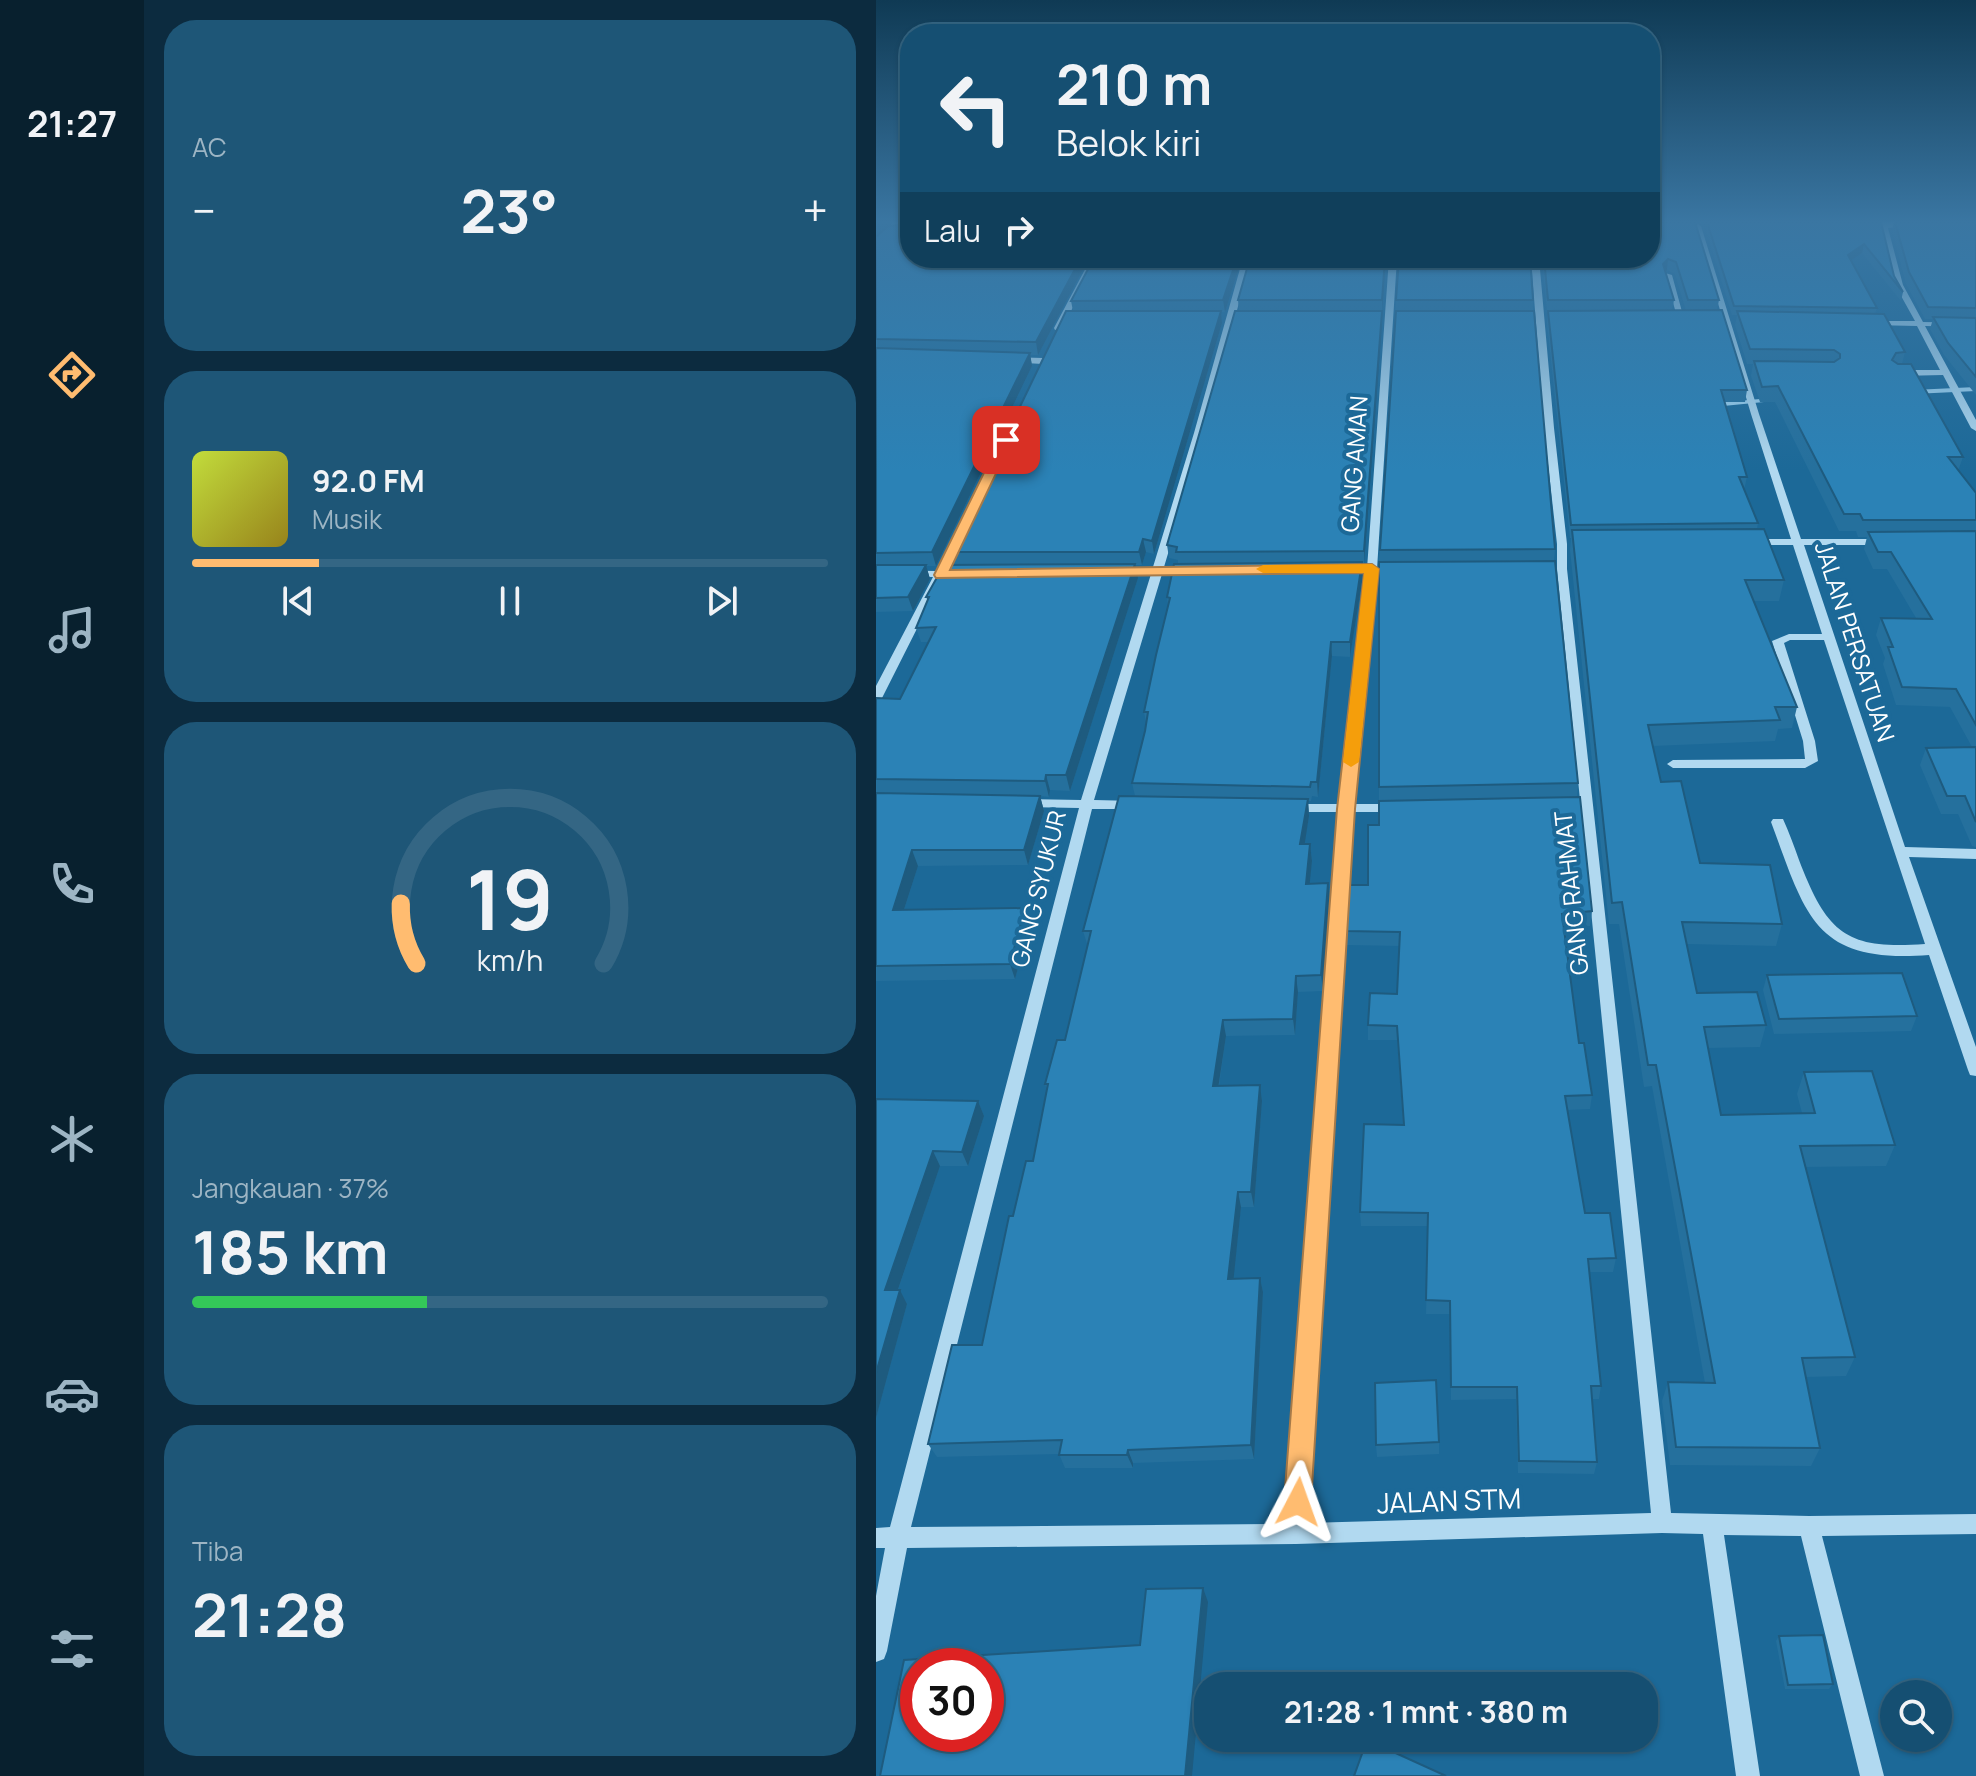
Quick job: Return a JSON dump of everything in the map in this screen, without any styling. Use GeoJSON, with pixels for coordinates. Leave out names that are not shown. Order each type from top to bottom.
{"type":"FeatureCollection","features":[{"type":"Feature","properties":{"kind":"street"},"geometry":{"type":"LineString","coordinates":[[1056,332],[1070,305]]}},
{"type":"Feature","properties":{"kind":"street","name":"GANG SYUKUR"},"geometry":{"type":"LineString","coordinates":[[876,1651],[898,1538],[1086,805],[1234,305]]}},
{"type":"Feature","properties":{"kind":"street","name":"GANG AMAN"},"geometry":{"type":"LineString","coordinates":[[1296,1534],[1346,809],[1372,569],[1391,305]]}},
{"type":"Feature","properties":{"kind":"street","name":"GANG RAHMAT"},"geometry":{"type":"LineString","coordinates":[[1540,305],[1549,428],[1570,544],[1554,569],[1662,1523]]}},
{"type":"Feature","properties":{"kind":"street"},"geometry":{"type":"LineString","coordinates":[[1677,305],[1681,317]]}},
{"type":"Feature","properties":{"kind":"street","name":"JALAN PERSATUAN"},"geometry":{"type":"LineString","coordinates":[[1723,305],[1755,414],[1900,852],[1976,1070]]}},
{"type":"Feature","properties":{"kind":"street"},"geometry":{"type":"LineString","coordinates":[[1909,305],[1976,428]]}},
{"type":"Feature","properties":{"kind":"street"},"geometry":{"type":"LineString","coordinates":[[1526,317],[1556,317]]}},
{"type":"Feature","properties":{"kind":"street"},"geometry":{"type":"LineString","coordinates":[[1666,317],[1697,317]]}},
{"type":"Feature","properties":{"kind":"street"},"geometry":{"type":"LineString","coordinates":[[1712,317],[1743,320]]}},
{"type":"Feature","properties":{"kind":"street"},"geometry":{"type":"LineString","coordinates":[[1063,318],[1078,318]]}},
{"type":"Feature","properties":{"kind":"street"},"geometry":{"type":"LineString","coordinates":[[1374,318],[1405,318]]}},
{"type":"Feature","properties":{"kind":"street"},"geometry":{"type":"LineString","coordinates":[[1215,319],[1246,319]]}},
{"type":"Feature","properties":{"kind":"street"},"geometry":{"type":"LineString","coordinates":[[1855,322],[1976,325]]}},
{"type":"Feature","properties":{"kind":"street"},"geometry":{"type":"LineString","coordinates":[[1037,374],[1050,347]]}},
{"type":"Feature","properties":{"kind":"street"},"geometry":{"type":"LineString","coordinates":[[997,359],[1043,361]]}},
{"type":"Feature","properties":{"kind":"street"},"geometry":{"type":"LineString","coordinates":[[1742,370],[1755,370]]}},
{"type":"Feature","properties":{"kind":"street"},"geometry":{"type":"LineString","coordinates":[[1894,373],[1946,376]]}},
{"type":"Feature","properties":{"kind":"street"},"geometry":{"type":"LineString","coordinates":[[876,698],[961,533]]}},
{"type":"Feature","properties":{"kind":"street"},"geometry":{"type":"LineString","coordinates":[[1735,542],[1902,542]]}},
{"type":"Feature","properties":{"kind":"street"},"geometry":{"type":"LineString","coordinates":[[1356,569],[1388,569]]}},
{"type":"Feature","properties":{"kind":"street"},"geometry":{"type":"LineString","coordinates":[[1111,571],[1203,570]]}},
{"type":"Feature","properties":{"kind":"street"},"geometry":{"type":"LineString","coordinates":[[876,573],[972,574]]}},
{"type":"Feature","properties":{"kind":"street"},"geometry":{"type":"LineString","coordinates":[[1673,764],[1800,764],[1812,761],[1778,641],[1789,637],[1829,637]]}},
{"type":"Feature","properties":{"kind":"street"},"geometry":{"type":"LineString","coordinates":[[1011,803],[1147,806]]}},
{"type":"Feature","properties":{"kind":"street"},"geometry":{"type":"LineString","coordinates":[[1269,808],[1406,808]]}},
{"type":"Feature","properties":{"kind":"street"},"geometry":{"type":"LineString","coordinates":[[1778,822],[1808,899],[1837,934],[1853,945],[1873,949],[1934,949]]}},
{"type":"Feature","properties":{"kind":"street"},"geometry":{"type":"LineString","coordinates":[[1900,852],[1976,854]]}},
{"type":"Feature","properties":{"kind":"street","name":"JALAN STM"},"geometry":{"type":"LineString","coordinates":[[876,1538],[1296,1534],[1662,1523],[1809,1526],[1976,1524]]}},
{"type":"Feature","properties":{"kind":"street"},"geometry":{"type":"LineString","coordinates":[[1712,1523],[1748,1776]]}},
{"type":"Feature","properties":{"kind":"street"},"geometry":{"type":"LineString","coordinates":[[1809,1526],[1872,1776]]}},
{"type":"Feature","properties":{"kind":"building"},"geometry":{"type":"Polygon","coordinates":[[[876,305],[1056,305],[1036,342],[876,339],[876,305]]]}},
{"type":"Feature","properties":{"kind":"building"},"geometry":{"type":"Polygon","coordinates":[[[1875,305],[1877,308],[1734,306],[1875,305]]]}},
{"type":"Feature","properties":{"kind":"building"},"geometry":{"type":"Polygon","coordinates":[[[1927,305],[1976,305],[1976,308],[1927,305]]]}},
{"type":"Feature","properties":{"kind":"building"},"geometry":{"type":"Polygon","coordinates":[[[1722,310],[1747,390],[1721,390],[1747,477],[1739,477],[1758,523],[1571,525],[1548,311],[1722,310]]]}},
{"type":"Feature","properties":{"kind":"building"},"geometry":{"type":"Polygon","coordinates":[[[1066,311],[1221,311],[1152,541],[1143,539],[1139,552],[950,552],[1066,311]]]}},
{"type":"Feature","properties":{"kind":"building"},"geometry":{"type":"Polygon","coordinates":[[[1235,311],[1382,311],[1364,551],[1176,552],[1177,547],[1167,545],[1235,311]]]}},
{"type":"Feature","properties":{"kind":"building"},"geometry":{"type":"Polygon","coordinates":[[[1396,311],[1534,311],[1555,549],[1380,550],[1396,311]]]}},
{"type":"Feature","properties":{"kind":"building"},"geometry":{"type":"Polygon","coordinates":[[[1737,311],[1884,314],[1905,352],[1896,353],[1892,360],[1898,364],[1911,364],[1963,457],[1948,457],[1976,493],[1976,520],[1863,520],[1860,514],[1844,514],[1778,386],[1762,387],[1754,361],[1834,362],[1840,354],[1834,350],[1750,349],[1737,311]]]}},
{"type":"Feature","properties":{"kind":"building"},"geometry":{"type":"Polygon","coordinates":[[[1933,317],[1976,318],[1976,377],[1948,343],[1933,317]]]}},
{"type":"Feature","properties":{"kind":"building"},"geometry":{"type":"Polygon","coordinates":[[[876,348],[1030,353],[932,552],[876,553],[876,348]]]}},
{"type":"Feature","properties":{"kind":"building"},"geometry":{"type":"Polygon","coordinates":[[[1764,529],[1784,580],[1745,580],[1797,707],[1775,707],[1780,720],[1648,725],[1661,782],[1681,781],[1700,863],[1770,865],[1782,924],[1682,922],[1697,993],[1757,992],[1766,1025],[1704,1027],[1721,1115],[1815,1113],[1804,1072],[1872,1071],[1895,1145],[1800,1146],[1855,1357],[1802,1358],[1820,1448],[1676,1447],[1668,1382],[1715,1383],[1656,1065],[1648,1065],[1622,902],[1612,903],[1572,530],[1764,529]]]}},
{"type":"Feature","properties":{"kind":"building"},"geometry":{"type":"Polygon","coordinates":[[[1976,531],[1976,725],[1956,689],[1902,687],[1888,647],[1893,647],[1881,618],[1932,619],[1891,552],[1878,552],[1868,532],[1976,531]]]}},
{"type":"Feature","properties":{"kind":"building"},"geometry":{"type":"Polygon","coordinates":[[[1555,561],[1578,783],[1379,787],[1379,562],[1555,561]]]}},
{"type":"Feature","properties":{"kind":"building"},"geometry":{"type":"Polygon","coordinates":[[[1362,562],[1350,642],[1331,642],[1317,782],[1311,782],[1310,787],[1132,783],[1145,731],[1148,712],[1144,712],[1170,598],[1167,597],[1174,564],[1362,562]]]}},
{"type":"Feature","properties":{"kind":"building"},"geometry":{"type":"Polygon","coordinates":[[[1135,564],[1066,775],[1046,775],[1045,781],[876,779],[876,698],[900,699],[936,627],[916,628],[929,597],[926,597],[944,565],[1135,564]]]}},
{"type":"Feature","properties":{"kind":"building"},"geometry":{"type":"Polygon","coordinates":[[[876,565],[926,565],[908,597],[876,598],[876,565]]]}},
{"type":"Feature","properties":{"kind":"building"},"geometry":{"type":"Polygon","coordinates":[[[1976,747],[1976,822],[1965,796],[1947,796],[1926,748],[1976,747]]]}},
{"type":"Feature","properties":{"kind":"building"},"geometry":{"type":"Polygon","coordinates":[[[876,793],[1040,796],[1024,850],[912,850],[893,910],[1025,908],[1010,964],[876,966],[876,793]]]}},
{"type":"Feature","properties":{"kind":"building"},"geometry":{"type":"Polygon","coordinates":[[[1119,796],[1308,799],[1300,844],[1310,844],[1306,884],[1328,883],[1321,975],[1296,976],[1293,1019],[1223,1020],[1213,1086],[1260,1085],[1251,1192],[1238,1192],[1228,1279],[1260,1278],[1251,1445],[1128,1450],[1127,1455],[1059,1455],[1062,1440],[928,1444],[952,1345],[982,1345],[1009,1216],[1013,1216],[1026,1161],[1033,1161],[1048,1084],[1045,1084],[1057,1040],[1065,1040],[1091,931],[1083,931],[1119,796]]]}},
{"type":"Feature","properties":{"kind":"building"},"geometry":{"type":"Polygon","coordinates":[[[1580,797],[1592,911],[1562,914],[1579,1043],[1584,1043],[1592,1095],[1565,1096],[1585,1213],[1610,1213],[1616,1258],[1588,1259],[1601,1386],[1591,1386],[1597,1462],[1519,1461],[1517,1387],[1451,1387],[1450,1301],[1426,1300],[1428,1213],[1360,1212],[1364,1124],[1404,1125],[1397,1026],[1368,1025],[1370,993],[1397,994],[1400,932],[1346,931],[1349,885],[1368,885],[1368,825],[1379,825],[1379,801],[1580,797]]]}},
{"type":"Feature","properties":{"kind":"building"},"geometry":{"type":"Polygon","coordinates":[[[1902,973],[1917,1016],[1779,1019],[1767,975],[1902,973]]]}},
{"type":"Feature","properties":{"kind":"building"},"geometry":{"type":"Polygon","coordinates":[[[876,1099],[978,1101],[962,1152],[933,1151],[885,1290],[900,1290],[876,1373],[876,1099]]]}},
{"type":"Feature","properties":{"kind":"building"},"geometry":{"type":"Polygon","coordinates":[[[1436,1380],[1439,1442],[1376,1445],[1375,1383],[1436,1380]]]}},
{"type":"Feature","properties":{"kind":"building"},"geometry":{"type":"Polygon","coordinates":[[[1203,1588],[1185,1776],[880,1776],[900,1679],[900,1752],[1004,1752],[1004,1654],[1140,1645],[1146,1589],[1203,1588]]]}},
{"type":"Feature","properties":{"kind":"building"},"geometry":{"type":"Polygon","coordinates":[[[1823,1635],[1833,1684],[1788,1685],[1779,1636],[1823,1635]]]}},
{"type":"Feature","properties":{"kind":"building"},"geometry":{"type":"Polygon","coordinates":[[[1363,1752],[1393,1752],[1446,1776],[1354,1776],[1363,1752]]]}},
{"type":"Feature","properties":{"kind":"waterway"},"geometry":{"type":"LineString","coordinates":[[1913,392],[1976,389]]}},
{"type":"Feature","properties":{"kind":"waterway"},"geometry":{"type":"LineString","coordinates":[[1713,405],[1772,400]]}},
{"type":"Feature","properties":{"kind":"slow traffic"},"geometry":{"type":"LineString","coordinates":[[1263,569],[1372,569],[1351,762]]}},
{"type":"Feature","properties":{"kind":"route"},"geometry":{"type":"LineString","coordinates":[[1006,440],[941,575],[1372,569],[1346,809],[1298,1502]]}}]}
